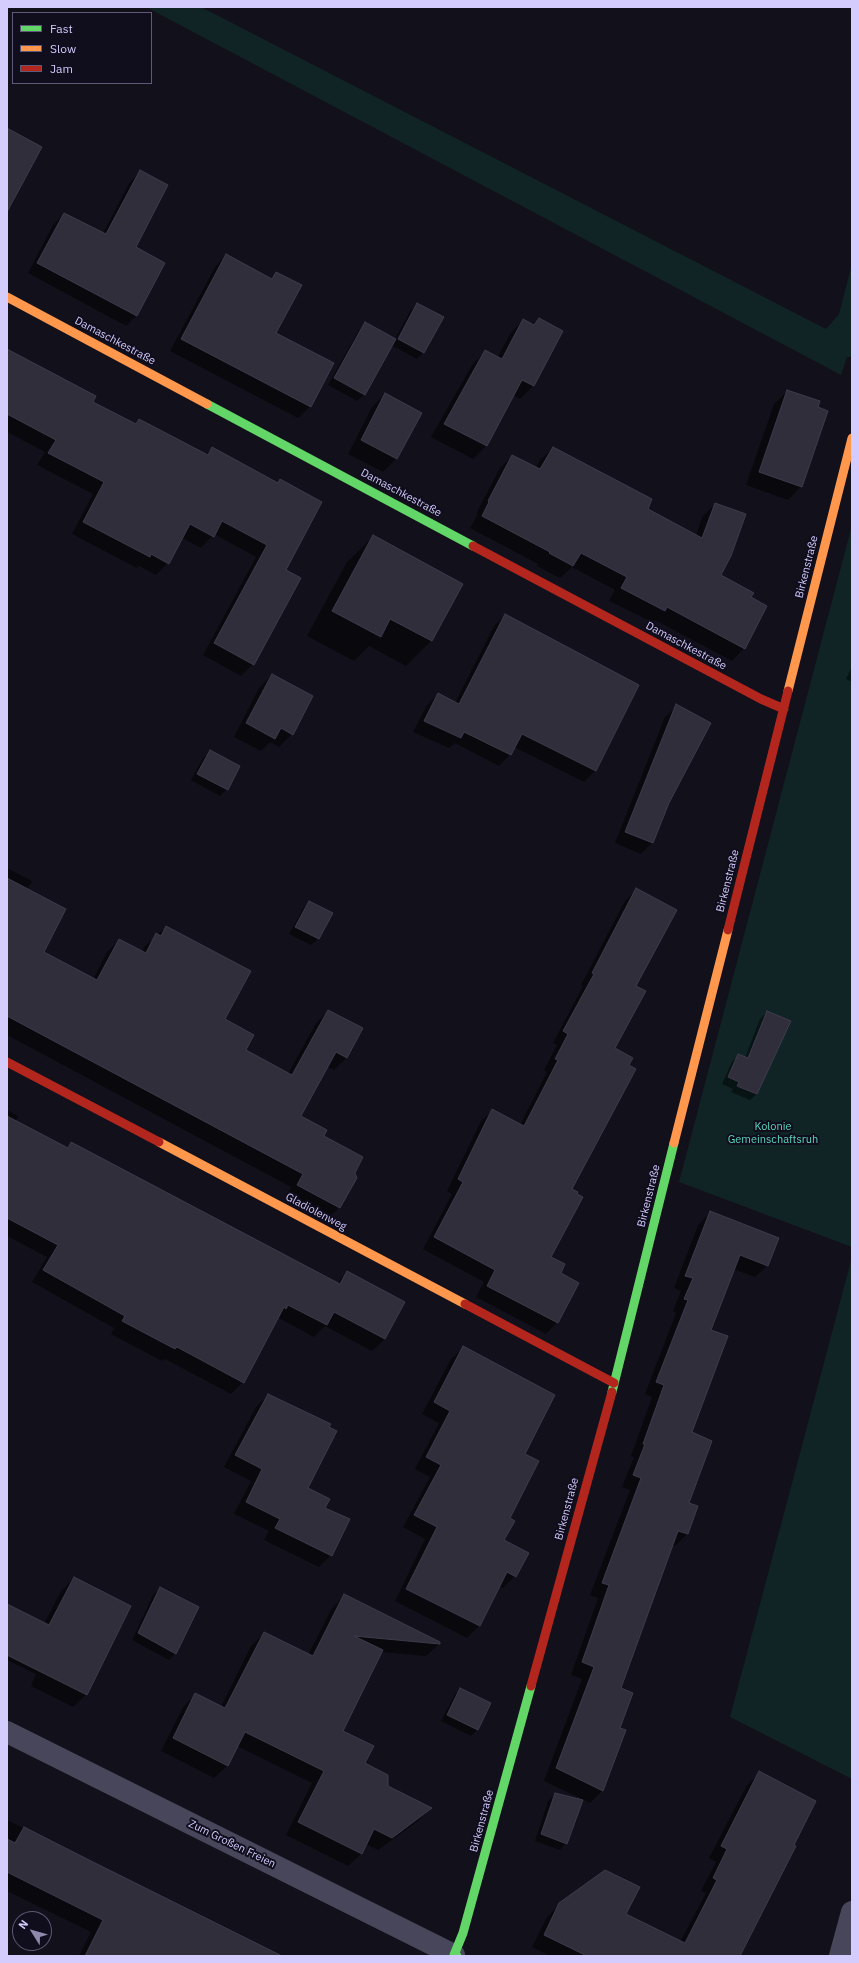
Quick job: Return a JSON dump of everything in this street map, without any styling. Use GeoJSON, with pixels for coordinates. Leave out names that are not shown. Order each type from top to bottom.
{"type":"FeatureCollection","features":[{"type":"Feature","properties":{"kind":"street","name":"Damaschkestraße"},"geometry":{"type":"LineString","coordinates":[[7,297],[762,699],[784,709]]}},
{"type":"Feature","properties":{"kind":"street","name":"Birkenstraße"},"geometry":{"type":"LineString","coordinates":[[455,1955],[464,1933],[614,1383],[852,438]]}},
{"type":"Feature","properties":{"kind":"street","name":"Gladiolenweg"},"geometry":{"type":"LineString","coordinates":[[7,1062],[614,1383]]}},
{"type":"Feature","properties":{"kind":"street","name":"Zum Großen Freien"},"geometry":{"type":"LineString","coordinates":[[7,1732],[455,1955]]}},
{"type":"Feature","properties":{"kind":"street"},"geometry":{"type":"LineString","coordinates":[[840,1956],[852,1912]]}},
{"type":"Feature","properties":{"kind":"green space"},"geometry":{"type":"Polygon","coordinates":[[[146,7],[201,7],[826,329],[839,314],[852,264],[852,357],[847,357],[841,375],[146,7]]]}},
{"type":"Feature","properties":{"kind":"green space","name":"Kolonie Gemeinschaftsruh"},"geometry":{"type":"Polygon","coordinates":[[[852,525],[852,1247],[679,1182],[852,525]]]}},
{"type":"Feature","properties":{"kind":"green space"},"geometry":{"type":"Polygon","coordinates":[[[852,1257],[852,1779],[730,1717],[852,1257]]]}},
{"type":"Feature","properties":{"kind":"building"},"geometry":{"type":"Polygon","coordinates":[[[7,128],[42,147],[7,212],[7,128]]]}},
{"type":"Feature","properties":{"kind":"building"},"geometry":{"type":"Polygon","coordinates":[[[140,170],[168,185],[136,247],[165,263],[137,316],[37,263],[64,213],[106,234],[140,170]]]}},
{"type":"Feature","properties":{"kind":"building"},"geometry":{"type":"Polygon","coordinates":[[[226,254],[272,279],[276,272],[302,285],[276,333],[334,363],[311,407],[181,339],[226,254]]]}},
{"type":"Feature","properties":{"kind":"building"},"geometry":{"type":"Polygon","coordinates":[[[417,303],[444,317],[424,353],[398,339],[417,303]]]}},
{"type":"Feature","properties":{"kind":"building"},"geometry":{"type":"Polygon","coordinates":[[[539,318],[563,331],[534,386],[522,380],[487,446],[444,424],[485,350],[502,359],[523,319],[534,325],[539,318]]]}},
{"type":"Feature","properties":{"kind":"building"},"geometry":{"type":"Polygon","coordinates":[[[365,322],[396,339],[365,395],[334,378],[365,322]]]}},
{"type":"Feature","properties":{"kind":"building"},"geometry":{"type":"Polygon","coordinates":[[[7,349],[96,396],[93,402],[136,424],[139,419],[208,455],[212,447],[278,483],[280,479],[322,502],[286,570],[301,578],[254,665],[214,643],[267,545],[222,521],[214,537],[190,524],[169,564],[151,554],[150,557],[83,522],[104,482],[48,453],[56,440],[7,414],[7,349]]]}},
{"type":"Feature","properties":{"kind":"building"},"geometry":{"type":"Polygon","coordinates":[[[787,390],[820,401],[818,407],[828,411],[802,487],[759,472],[787,390]]]}},
{"type":"Feature","properties":{"kind":"building"},"geometry":{"type":"Polygon","coordinates":[[[385,393],[422,413],[397,459],[361,440],[385,393]]]}},
{"type":"Feature","properties":{"kind":"building"},"geometry":{"type":"Polygon","coordinates":[[[553,447],[652,499],[648,509],[702,538],[715,503],[746,514],[731,556],[721,575],[754,593],[751,597],[767,606],[745,649],[667,607],[665,611],[621,588],[627,577],[581,553],[573,566],[482,516],[489,502],[488,501],[512,455],[540,469],[553,447]]]}},
{"type":"Feature","properties":{"kind":"building"},"geometry":{"type":"Polygon","coordinates":[[[373,535],[463,584],[432,641],[390,619],[381,637],[332,611],[373,535]]]}},
{"type":"Feature","properties":{"kind":"building"},"geometry":{"type":"Polygon","coordinates":[[[505,614],[639,685],[596,771],[522,734],[511,755],[464,732],[461,738],[424,721],[438,693],[459,704],[505,614]]]}},
{"type":"Feature","properties":{"kind":"building"},"geometry":{"type":"Polygon","coordinates":[[[272,674],[313,696],[293,735],[281,728],[275,739],[246,723],[272,674]]]}},
{"type":"Feature","properties":{"kind":"building"},"geometry":{"type":"Polygon","coordinates":[[[676,704],[711,723],[669,803],[653,843],[625,832],[676,704]]]}},
{"type":"Feature","properties":{"kind":"building"},"geometry":{"type":"Polygon","coordinates":[[[210,750],[240,766],[228,790],[197,774],[210,750]]]}},
{"type":"Feature","properties":{"kind":"building"},"geometry":{"type":"Polygon","coordinates":[[[7,878],[66,909],[44,952],[97,980],[119,939],[146,953],[156,933],[161,936],[166,926],[251,971],[225,1019],[254,1035],[246,1050],[292,1075],[328,1010],[363,1028],[347,1058],[336,1052],[301,1116],[327,1130],[324,1136],[363,1157],[355,1173],[357,1178],[340,1208],[297,1185],[303,1174],[7,1016],[7,878]]]}},
{"type":"Feature","properties":{"kind":"building"},"geometry":{"type":"Polygon","coordinates":[[[636,888],[677,910],[636,986],[646,991],[615,1048],[633,1058],[629,1065],[636,1069],[572,1189],[583,1197],[551,1257],[565,1264],[561,1273],[579,1283],[558,1323],[487,1286],[495,1270],[434,1237],[463,1182],[458,1179],[492,1109],[524,1126],[558,1060],[555,1059],[568,1034],[563,1031],[594,974],[592,973],[636,888]]]}},
{"type":"Feature","properties":{"kind":"building"},"geometry":{"type":"Polygon","coordinates":[[[309,901],[333,913],[319,939],[295,927],[309,901]]]}},
{"type":"Feature","properties":{"kind":"building"},"geometry":{"type":"Polygon","coordinates":[[[767,1011],[791,1021],[757,1094],[737,1086],[739,1082],[728,1077],[738,1054],[748,1058],[767,1011]]]}},
{"type":"Feature","properties":{"kind":"building"},"geometry":{"type":"Polygon","coordinates":[[[7,1116],[68,1148],[71,1142],[340,1284],[347,1271],[405,1302],[385,1339],[334,1312],[327,1325],[288,1305],[286,1309],[284,1307],[244,1383],[177,1347],[175,1349],[122,1321],[125,1316],[43,1270],[58,1245],[7,1218],[7,1116]]]}},
{"type":"Feature","properties":{"kind":"building"},"geometry":{"type":"Polygon","coordinates":[[[710,1211],[779,1238],[768,1266],[740,1255],[711,1330],[728,1336],[692,1432],[712,1441],[689,1503],[698,1506],[688,1534],[678,1531],[621,1688],[633,1693],[620,1728],[626,1730],[603,1791],[556,1768],[594,1667],[582,1662],[609,1585],[602,1583],[641,1478],[633,1475],[645,1444],[643,1444],[664,1385],[656,1382],[688,1300],[684,1299],[693,1278],[685,1276],[710,1211]]]}},
{"type":"Feature","properties":{"kind":"building"},"geometry":{"type":"Polygon","coordinates":[[[463,1346],[555,1395],[525,1454],[539,1461],[510,1518],[515,1521],[504,1540],[529,1553],[516,1577],[507,1572],[480,1626],[406,1589],[437,1527],[414,1515],[441,1465],[426,1457],[450,1411],[434,1402],[463,1346]]]}},
{"type":"Feature","properties":{"kind":"building"},"geometry":{"type":"Polygon","coordinates":[[[268,1394],[331,1424],[329,1427],[337,1431],[308,1488],[330,1499],[325,1508],[350,1519],[332,1556],[275,1528],[280,1519],[246,1502],[262,1469],[235,1455],[268,1394]]]}},
{"type":"Feature","properties":{"kind":"building"},"geometry":{"type":"Polygon","coordinates":[[[74,1577],[131,1606],[87,1695],[7,1655],[7,1604],[49,1625],[74,1577]]]}},
{"type":"Feature","properties":{"kind":"building"},"geometry":{"type":"Polygon","coordinates":[[[160,1587],[199,1607],[176,1654],[138,1633],[160,1587]]]}},
{"type":"Feature","properties":{"kind":"building"},"geometry":{"type":"Polygon","coordinates":[[[344,1594],[440,1642],[440,1644],[354,1636],[383,1650],[343,1731],[374,1746],[365,1763],[388,1775],[388,1786],[432,1808],[392,1838],[374,1829],[362,1854],[298,1822],[324,1771],[245,1732],[228,1766],[173,1738],[195,1693],[225,1708],[264,1632],[313,1656],[344,1594]]]}},
{"type":"Feature","properties":{"kind":"building"},"geometry":{"type":"Polygon","coordinates":[[[460,1688],[491,1703],[478,1730],[447,1715],[460,1688]]]}},
{"type":"Feature","properties":{"kind":"building"},"geometry":{"type":"Polygon","coordinates":[[[759,1771],[816,1801],[794,1845],[796,1846],[740,1956],[587,1956],[544,1935],[559,1903],[605,1870],[640,1887],[626,1914],[685,1943],[717,1880],[713,1878],[727,1849],[721,1846],[759,1771]]]}},
{"type":"Feature","properties":{"kind":"building"},"geometry":{"type":"Polygon","coordinates":[[[555,1793],[583,1800],[567,1844],[541,1834],[555,1793]]]}},
{"type":"Feature","properties":{"kind":"building"},"geometry":{"type":"Polygon","coordinates":[[[24,1827],[282,1956],[85,1956],[103,1920],[7,1872],[7,1839],[15,1843],[24,1827]]]}},
{"type":"Feature","properties":{"kind":"traffic: fast"},"geometry":{"type":"LineString","coordinates":[[207,404],[473,546]]}},
{"type":"Feature","properties":{"kind":"traffic: fast"},"geometry":{"type":"LineString","coordinates":[[612,1392],[674,1143]]}},
{"type":"Feature","properties":{"kind":"traffic: fast"},"geometry":{"type":"LineString","coordinates":[[457,1956],[454,1955],[463,1933],[531,1686]]}},
{"type":"Feature","properties":{"kind":"traffic: slow"},"geometry":{"type":"LineString","coordinates":[[7,297],[207,404]]}},
{"type":"Feature","properties":{"kind":"traffic: slow"},"geometry":{"type":"LineString","coordinates":[[788,691],[852,438]]}},
{"type":"Feature","properties":{"kind":"traffic: slow"},"geometry":{"type":"LineString","coordinates":[[674,1143],[728,930]]}},
{"type":"Feature","properties":{"kind":"traffic: slow"},"geometry":{"type":"LineString","coordinates":[[159,1142],[465,1304]]}},
{"type":"Feature","properties":{"kind":"traffic: jam"},"geometry":{"type":"LineString","coordinates":[[473,546],[761,699],[784,709]]}},
{"type":"Feature","properties":{"kind":"traffic: jam"},"geometry":{"type":"LineString","coordinates":[[728,930],[788,691]]}},
{"type":"Feature","properties":{"kind":"traffic: jam"},"geometry":{"type":"LineString","coordinates":[[7,1062],[159,1142]]}},
{"type":"Feature","properties":{"kind":"traffic: jam"},"geometry":{"type":"LineString","coordinates":[[465,1304],[614,1383]]}},
{"type":"Feature","properties":{"kind":"traffic: jam"},"geometry":{"type":"LineString","coordinates":[[531,1686],[612,1392]]}}]}
